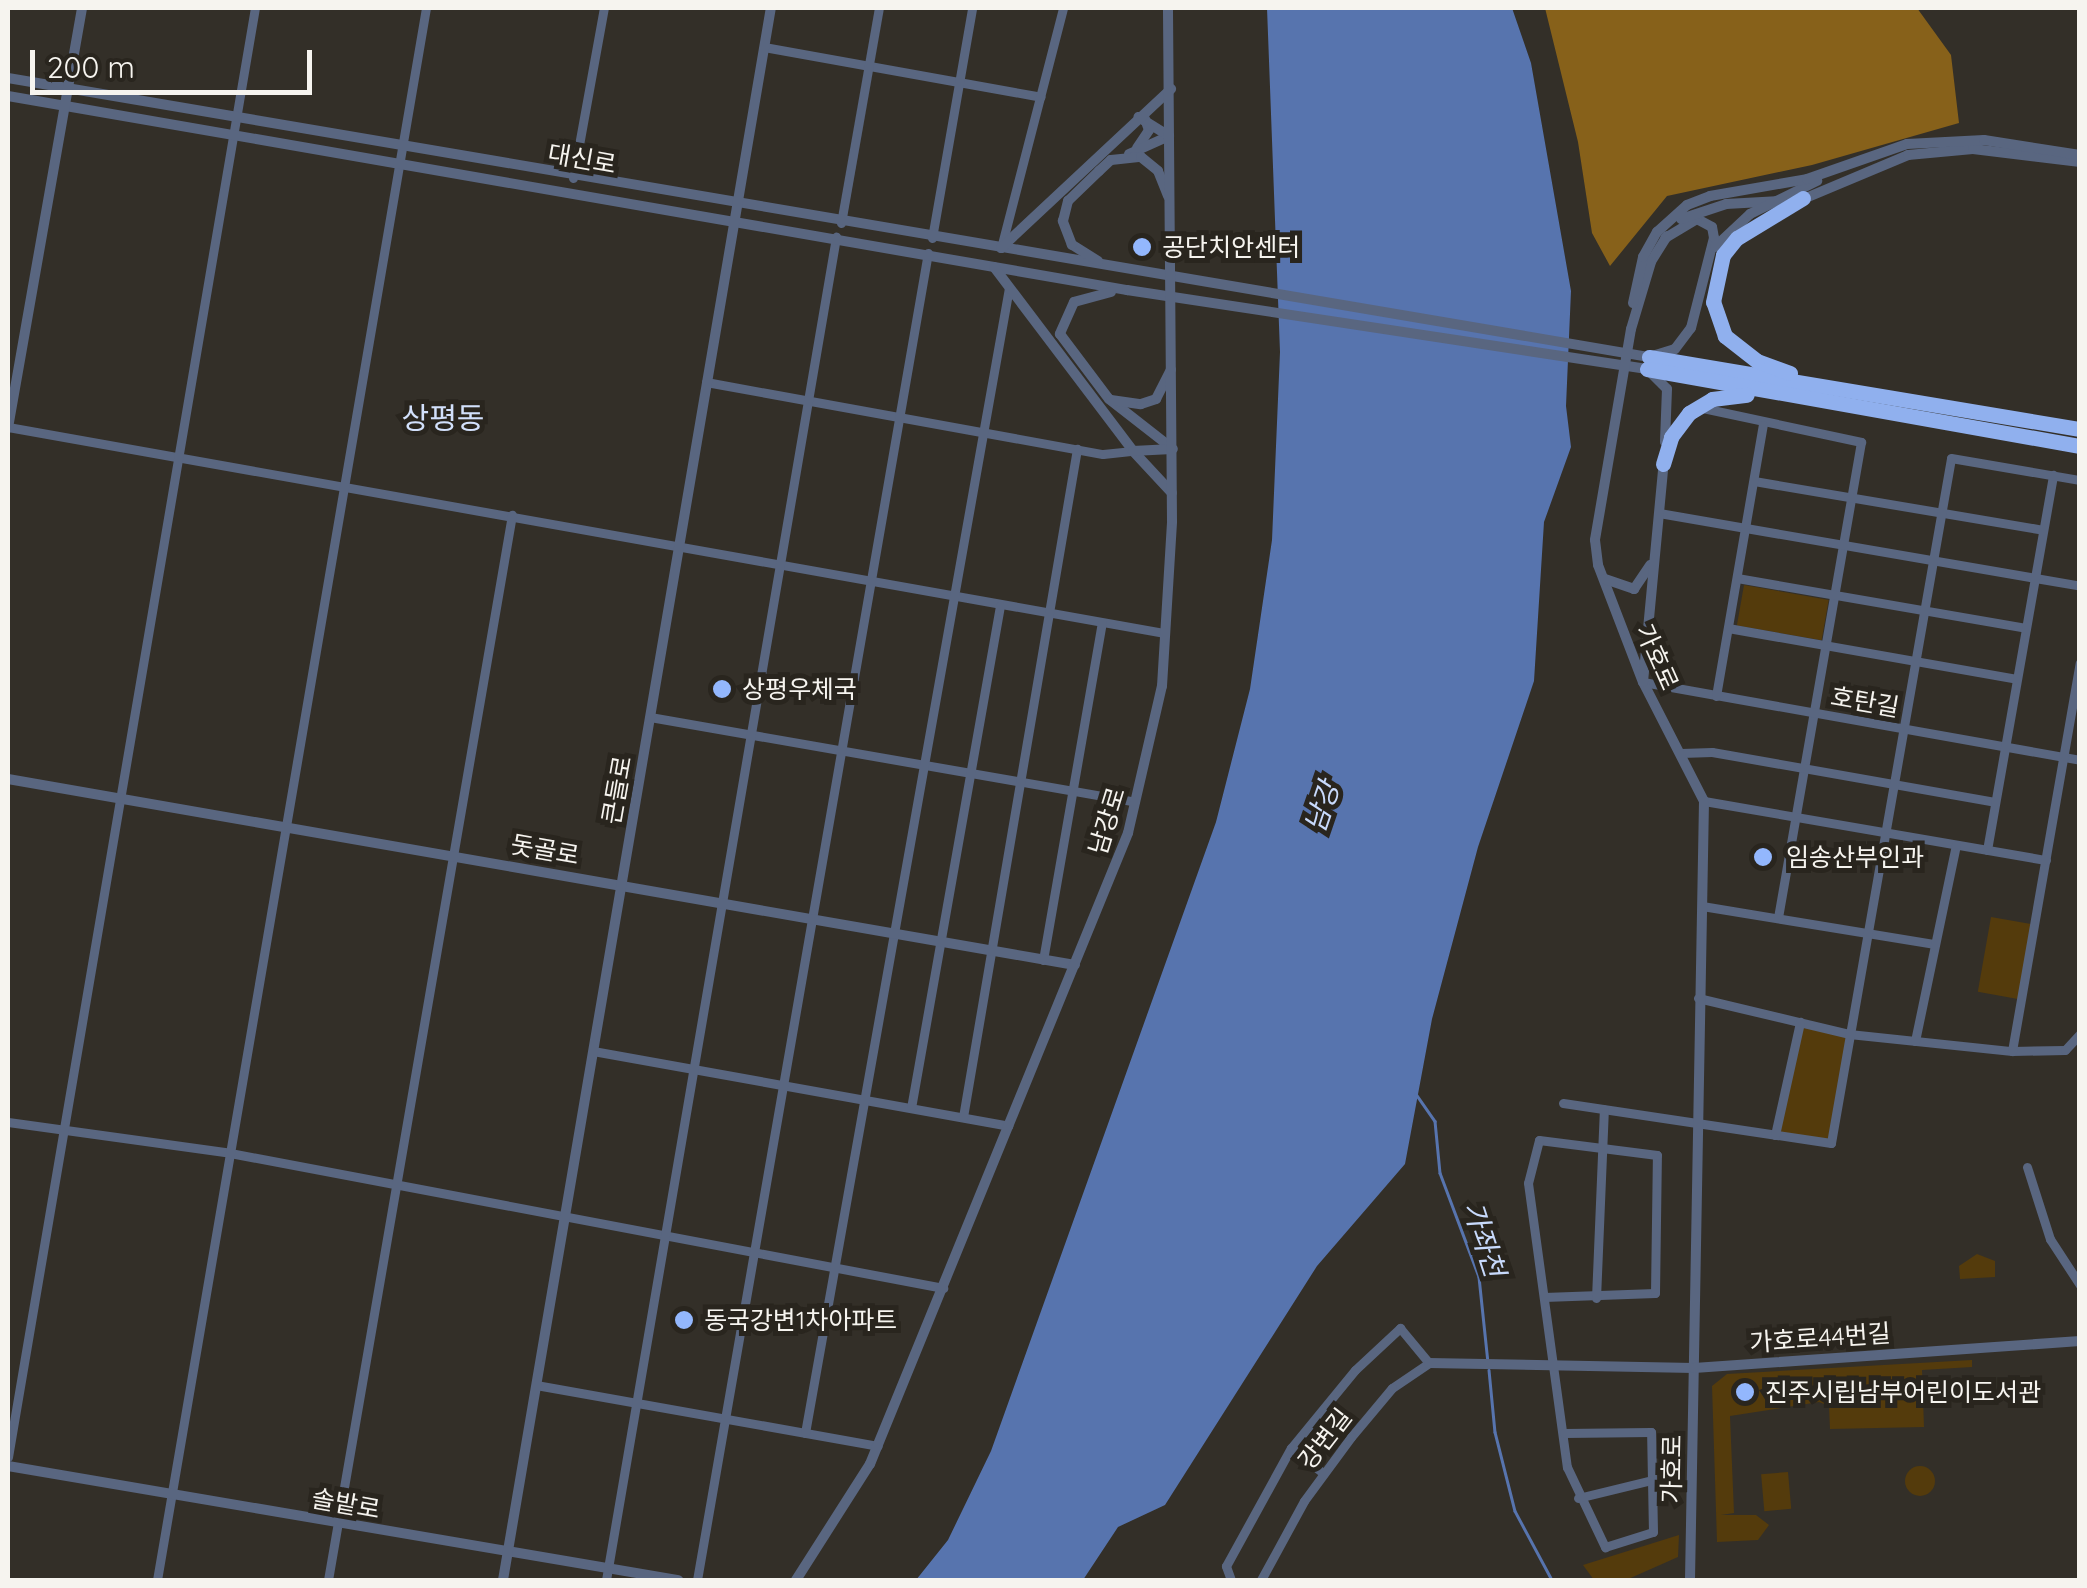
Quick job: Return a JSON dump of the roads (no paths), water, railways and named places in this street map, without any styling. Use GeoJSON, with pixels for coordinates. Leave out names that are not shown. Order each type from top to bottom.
{"type":"FeatureCollection","features":[{"type":"Feature","properties":{"kind":"highway"},"geometry":{"type":"LineString","coordinates":[[1804,198],[1752,226],[1723,255],[1714,290],[1716,321],[1757,361],[1842,387]]}},
{"type":"Feature","properties":{"kind":"highway"},"geometry":{"type":"LineString","coordinates":[[1648,363],[1842,387],[2080,429]]}},
{"type":"Feature","properties":{"kind":"highway"},"geometry":{"type":"LineString","coordinates":[[1648,363],[1842,406],[2080,446]]}},
{"type":"Feature","properties":{"kind":"highway"},"geometry":{"type":"LineString","coordinates":[[1664,464],[1679,423],[1698,407],[1733,394],[1842,406]]}},
{"type":"Feature","properties":{"kind":"street"},"geometry":{"type":"LineString","coordinates":[[82,8],[8,427],[1165,633]]}},
{"type":"Feature","properties":{"kind":"street"},"geometry":{"type":"LineString","coordinates":[[8,1458],[255,8]]}},
{"type":"Feature","properties":{"kind":"street"},"geometry":{"type":"LineString","coordinates":[[158,1580],[283,826],[426,8]]}},
{"type":"Feature","properties":{"kind":"street"},"geometry":{"type":"LineString","coordinates":[[572,178],[604,8]]}},
{"type":"Feature","properties":{"kind":"street","name":"큰들로"},"geometry":{"type":"LineString","coordinates":[[503,1580],[771,8]]}},
{"type":"Feature","properties":{"kind":"street"},"geometry":{"type":"LineString","coordinates":[[842,223],[879,8]]}},
{"type":"Feature","properties":{"kind":"street"},"geometry":{"type":"LineString","coordinates":[[932,238],[972,8]]}},
{"type":"Feature","properties":{"kind":"street"},"geometry":{"type":"LineString","coordinates":[[1001,248],[1063,8]]}},
{"type":"Feature","properties":{"kind":"street","name":"남강로"},"geometry":{"type":"LineString","coordinates":[[796,1580],[878,1446],[1075,966],[1135,802],[1162,686],[1172,494],[1168,8]]}},
{"type":"Feature","properties":{"kind":"street"},"geometry":{"type":"LineString","coordinates":[[764,46],[1041,97]]}},
{"type":"Feature","properties":{"kind":"street","name":"대신로"},"geometry":{"type":"LineString","coordinates":[[8,78],[233,125]]}},
{"type":"Feature","properties":{"kind":"street"},"geometry":{"type":"LineString","coordinates":[[1001,248],[1171,89]]}},
{"type":"Feature","properties":{"kind":"street","name":"대신로"},"geometry":{"type":"LineString","coordinates":[[8,96],[233,125],[738,205],[1648,363]]}},
{"type":"Feature","properties":{"kind":"street"},"geometry":{"type":"LineString","coordinates":[[1142,118],[1169,136]]}},
{"type":"Feature","properties":{"kind":"street"},"geometry":{"type":"LineString","coordinates":[[1128,155],[1146,140],[1142,118]]}},
{"type":"Feature","properties":{"kind":"street"},"geometry":{"type":"LineString","coordinates":[[1123,270],[1084,254],[1066,236],[1063,222],[1068,201],[1111,160],[1169,136]]}},
{"type":"Feature","properties":{"kind":"street","name":"가호로"},"geometry":{"type":"LineString","coordinates":[[1690,1580],[1704,801],[1643,682],[1600,574],[1597,516],[1643,256],[1671,217],[1710,196],[1853,162],[1906,144],[1957,139],[2080,158]]}},
{"type":"Feature","properties":{"kind":"street","name":"가호로"},"geometry":{"type":"LineString","coordinates":[[1632,330],[1665,238],[1678,222],[1704,208],[1804,198],[1908,155],[1973,148],[2080,158]]}},
{"type":"Feature","properties":{"kind":"street","name":"대신로"},"geometry":{"type":"LineString","coordinates":[[402,153],[734,219],[1127,290],[1648,363]]}},
{"type":"Feature","properties":{"kind":"street"},"geometry":{"type":"LineString","coordinates":[[1128,155],[1158,171],[1170,200]]}},
{"type":"Feature","properties":{"kind":"street"},"geometry":{"type":"LineString","coordinates":[[1712,250],[1734,226],[1853,162]]}},
{"type":"Feature","properties":{"kind":"street"},"geometry":{"type":"LineString","coordinates":[[1643,682],[1664,464],[1667,389],[1648,363],[1675,349],[1691,328],[1712,250],[1712,228],[1697,218],[1665,238]]}},
{"type":"Feature","properties":{"kind":"street"},"geometry":{"type":"LineString","coordinates":[[607,1575],[836,237]]}},
{"type":"Feature","properties":{"kind":"street"},"geometry":{"type":"LineString","coordinates":[[697,1580],[928,254]]}},
{"type":"Feature","properties":{"kind":"street"},"geometry":{"type":"LineString","coordinates":[[994,266],[1133,451],[1172,494]]}},
{"type":"Feature","properties":{"kind":"street"},"geometry":{"type":"LineString","coordinates":[[805,1433],[1009,288]]}},
{"type":"Feature","properties":{"kind":"street"},"geometry":{"type":"LineString","coordinates":[[1127,290],[1084,296],[1060,322],[1064,345],[1109,400],[1173,449]]}},
{"type":"Feature","properties":{"kind":"street"},"geometry":{"type":"LineString","coordinates":[[1109,400],[1140,404],[1156,399],[1172,365]]}},
{"type":"Feature","properties":{"kind":"street"},"geometry":{"type":"LineString","coordinates":[[706,382],[1077,449],[1173,449]]}},
{"type":"Feature","properties":{"kind":"street"},"geometry":{"type":"LineString","coordinates":[[1698,407],[1764,425],[1861,442],[1778,918]]}},
{"type":"Feature","properties":{"kind":"street"},"geometry":{"type":"LineString","coordinates":[[1716,696],[1764,425]]}},
{"type":"Feature","properties":{"kind":"street"},"geometry":{"type":"LineString","coordinates":[[962,1117],[1077,449]]}},
{"type":"Feature","properties":{"kind":"street"},"geometry":{"type":"LineString","coordinates":[[1564,1103],[1831,1143],[1951,458],[2080,480]]}},
{"type":"Feature","properties":{"kind":"street"},"geometry":{"type":"LineString","coordinates":[[1987,850],[2052,475]]}},
{"type":"Feature","properties":{"kind":"street"},"geometry":{"type":"LineString","coordinates":[[1754,481],[2043,530]]}},
{"type":"Feature","properties":{"kind":"street"},"geometry":{"type":"LineString","coordinates":[[1658,513],[2080,586]]}},
{"type":"Feature","properties":{"kind":"street"},"geometry":{"type":"LineString","coordinates":[[328,1580],[400,1184],[452,854],[512,515]]}},
{"type":"Feature","properties":{"kind":"street"},"geometry":{"type":"LineString","coordinates":[[1600,574],[1622,590],[1642,584],[1657,535]]}},
{"type":"Feature","properties":{"kind":"street"},"geometry":{"type":"LineString","coordinates":[[1738,578],[2026,628]]}},
{"type":"Feature","properties":{"kind":"street"},"geometry":{"type":"LineString","coordinates":[[911,1108],[1000,606]]}},
{"type":"Feature","properties":{"kind":"street"},"geometry":{"type":"LineString","coordinates":[[1044,960],[1102,623]]}},
{"type":"Feature","properties":{"kind":"street"},"geometry":{"type":"LineString","coordinates":[[1728,628],[2017,679]]}},
{"type":"Feature","properties":{"kind":"street"},"geometry":{"type":"LineString","coordinates":[[2012,1051],[2080,664]]}},
{"type":"Feature","properties":{"kind":"street","name":"호탄길"},"geometry":{"type":"LineString","coordinates":[[1643,682],[2080,760]]}},
{"type":"Feature","properties":{"kind":"street"},"geometry":{"type":"LineString","coordinates":[[650,717],[1135,802]]}},
{"type":"Feature","properties":{"kind":"street"},"geometry":{"type":"LineString","coordinates":[[1682,753],[1804,768],[1995,802]]}},
{"type":"Feature","properties":{"kind":"street","name":"돗골로"},"geometry":{"type":"LineString","coordinates":[[8,779],[723,900],[1075,966]]}},
{"type":"Feature","properties":{"kind":"street"},"geometry":{"type":"LineString","coordinates":[[1704,801],[2046,860]]}},
{"type":"Feature","properties":{"kind":"street"},"geometry":{"type":"LineString","coordinates":[[1915,1040],[1956,845]]}},
{"type":"Feature","properties":{"kind":"street"},"geometry":{"type":"LineString","coordinates":[[1702,906],[1935,944]]}},
{"type":"Feature","properties":{"kind":"street"},"geometry":{"type":"LineString","coordinates":[[1698,998],[1849,1034],[2012,1051],[2065,1050],[2080,1034]]}},
{"type":"Feature","properties":{"kind":"street"},"geometry":{"type":"LineString","coordinates":[[1776,1135],[1800,1022]]}},
{"type":"Feature","properties":{"kind":"street"},"geometry":{"type":"LineString","coordinates":[[593,1051],[1008,1126]]}},
{"type":"Feature","properties":{"kind":"street"},"geometry":{"type":"LineString","coordinates":[[1596,1298],[1604,1109]]}},
{"type":"Feature","properties":{"kind":"street"},"geometry":{"type":"LineString","coordinates":[[8,1122],[230,1153],[943,1288]]}},
{"type":"Feature","properties":{"kind":"street"},"geometry":{"type":"LineString","coordinates":[[1544,1297],[1655,1293],[1657,1154],[1539,1140],[1528,1183],[1544,1297],[1564,1432],[1578,1498],[1605,1547],[1652,1532],[1650,1432],[1564,1432]]}},
{"type":"Feature","properties":{"kind":"street"},"geometry":{"type":"LineString","coordinates":[[2027,1167],[2050,1238],[2080,1285]]}},
{"type":"Feature","properties":{"kind":"street"},"geometry":{"type":"LineString","coordinates":[[1231,1580],[1226,1566],[1290,1448],[1400,1328],[1430,1363],[1694,1368]]}},
{"type":"Feature","properties":{"kind":"street","name":"가호로44번길"},"geometry":{"type":"LineString","coordinates":[[1694,1368],[2080,1341]]}},
{"type":"Feature","properties":{"kind":"street","name":"강변길"},"geometry":{"type":"LineString","coordinates":[[1261,1580],[1323,1473],[1392,1388],[1430,1363]]}},
{"type":"Feature","properties":{"kind":"street"},"geometry":{"type":"LineString","coordinates":[[536,1385],[878,1446]]}},
{"type":"Feature","properties":{"kind":"street"},"geometry":{"type":"LineString","coordinates":[[1290,1448],[1323,1473]]}},
{"type":"Feature","properties":{"kind":"street","name":"솔밭로"},"geometry":{"type":"LineString","coordinates":[[8,1466],[338,1522],[607,1575],[678,1580]]}},
{"type":"Feature","properties":{"kind":"street"},"geometry":{"type":"LineString","coordinates":[[1578,1498],[1652,1480]]}},
{"type":"Feature","properties":{"kind":"water","name":"남강"},"geometry":{"type":"Polygon","coordinates":[[[1267,8],[1512,8],[1531,63],[1571,291],[1566,406],[1571,447],[1544,522],[1534,681],[1478,847],[1432,1019],[1405,1164],[1317,1266],[1165,1505],[1118,1527],[1083,1580],[916,1580],[948,1540],[991,1451],[1216,822],[1250,689],[1272,540],[1280,352],[1267,8]]]}},
{"type":"Feature","properties":{"kind":"waterway","name":"가좌천"},"geometry":{"type":"LineString","coordinates":[[1416,1094],[1435,1121],[1440,1173],[1479,1277],[1488,1362]]}},
{"type":"Feature","properties":{"kind":"waterway","name":"가좌천"},"geometry":{"type":"LineString","coordinates":[[1489,1370],[1495,1432],[1515,1511],[1552,1580]]}},
{"type":"Feature","properties":{"kind":"place","name":"공단치안센터"},"geometry":{"type":"Point","coordinates":[1142,247]}},
{"type":"Feature","properties":{"kind":"place","name":"상평우체국"},"geometry":{"type":"Point","coordinates":[722,689]}},
{"type":"Feature","properties":{"kind":"place","name":"임송산부인과"},"geometry":{"type":"Point","coordinates":[1763,857]}},
{"type":"Feature","properties":{"kind":"place","name":"동국강변1차아파트"},"geometry":{"type":"Point","coordinates":[684,1320]}},
{"type":"Feature","properties":{"kind":"place","name":"진주시립남부어린이도서관"},"geometry":{"type":"Point","coordinates":[1745,1392]}},
{"type":"Feature","properties":{"kind":"district","name":"상평동"},"geometry":{"type":"Point","coordinates":[443,418]}}]}
